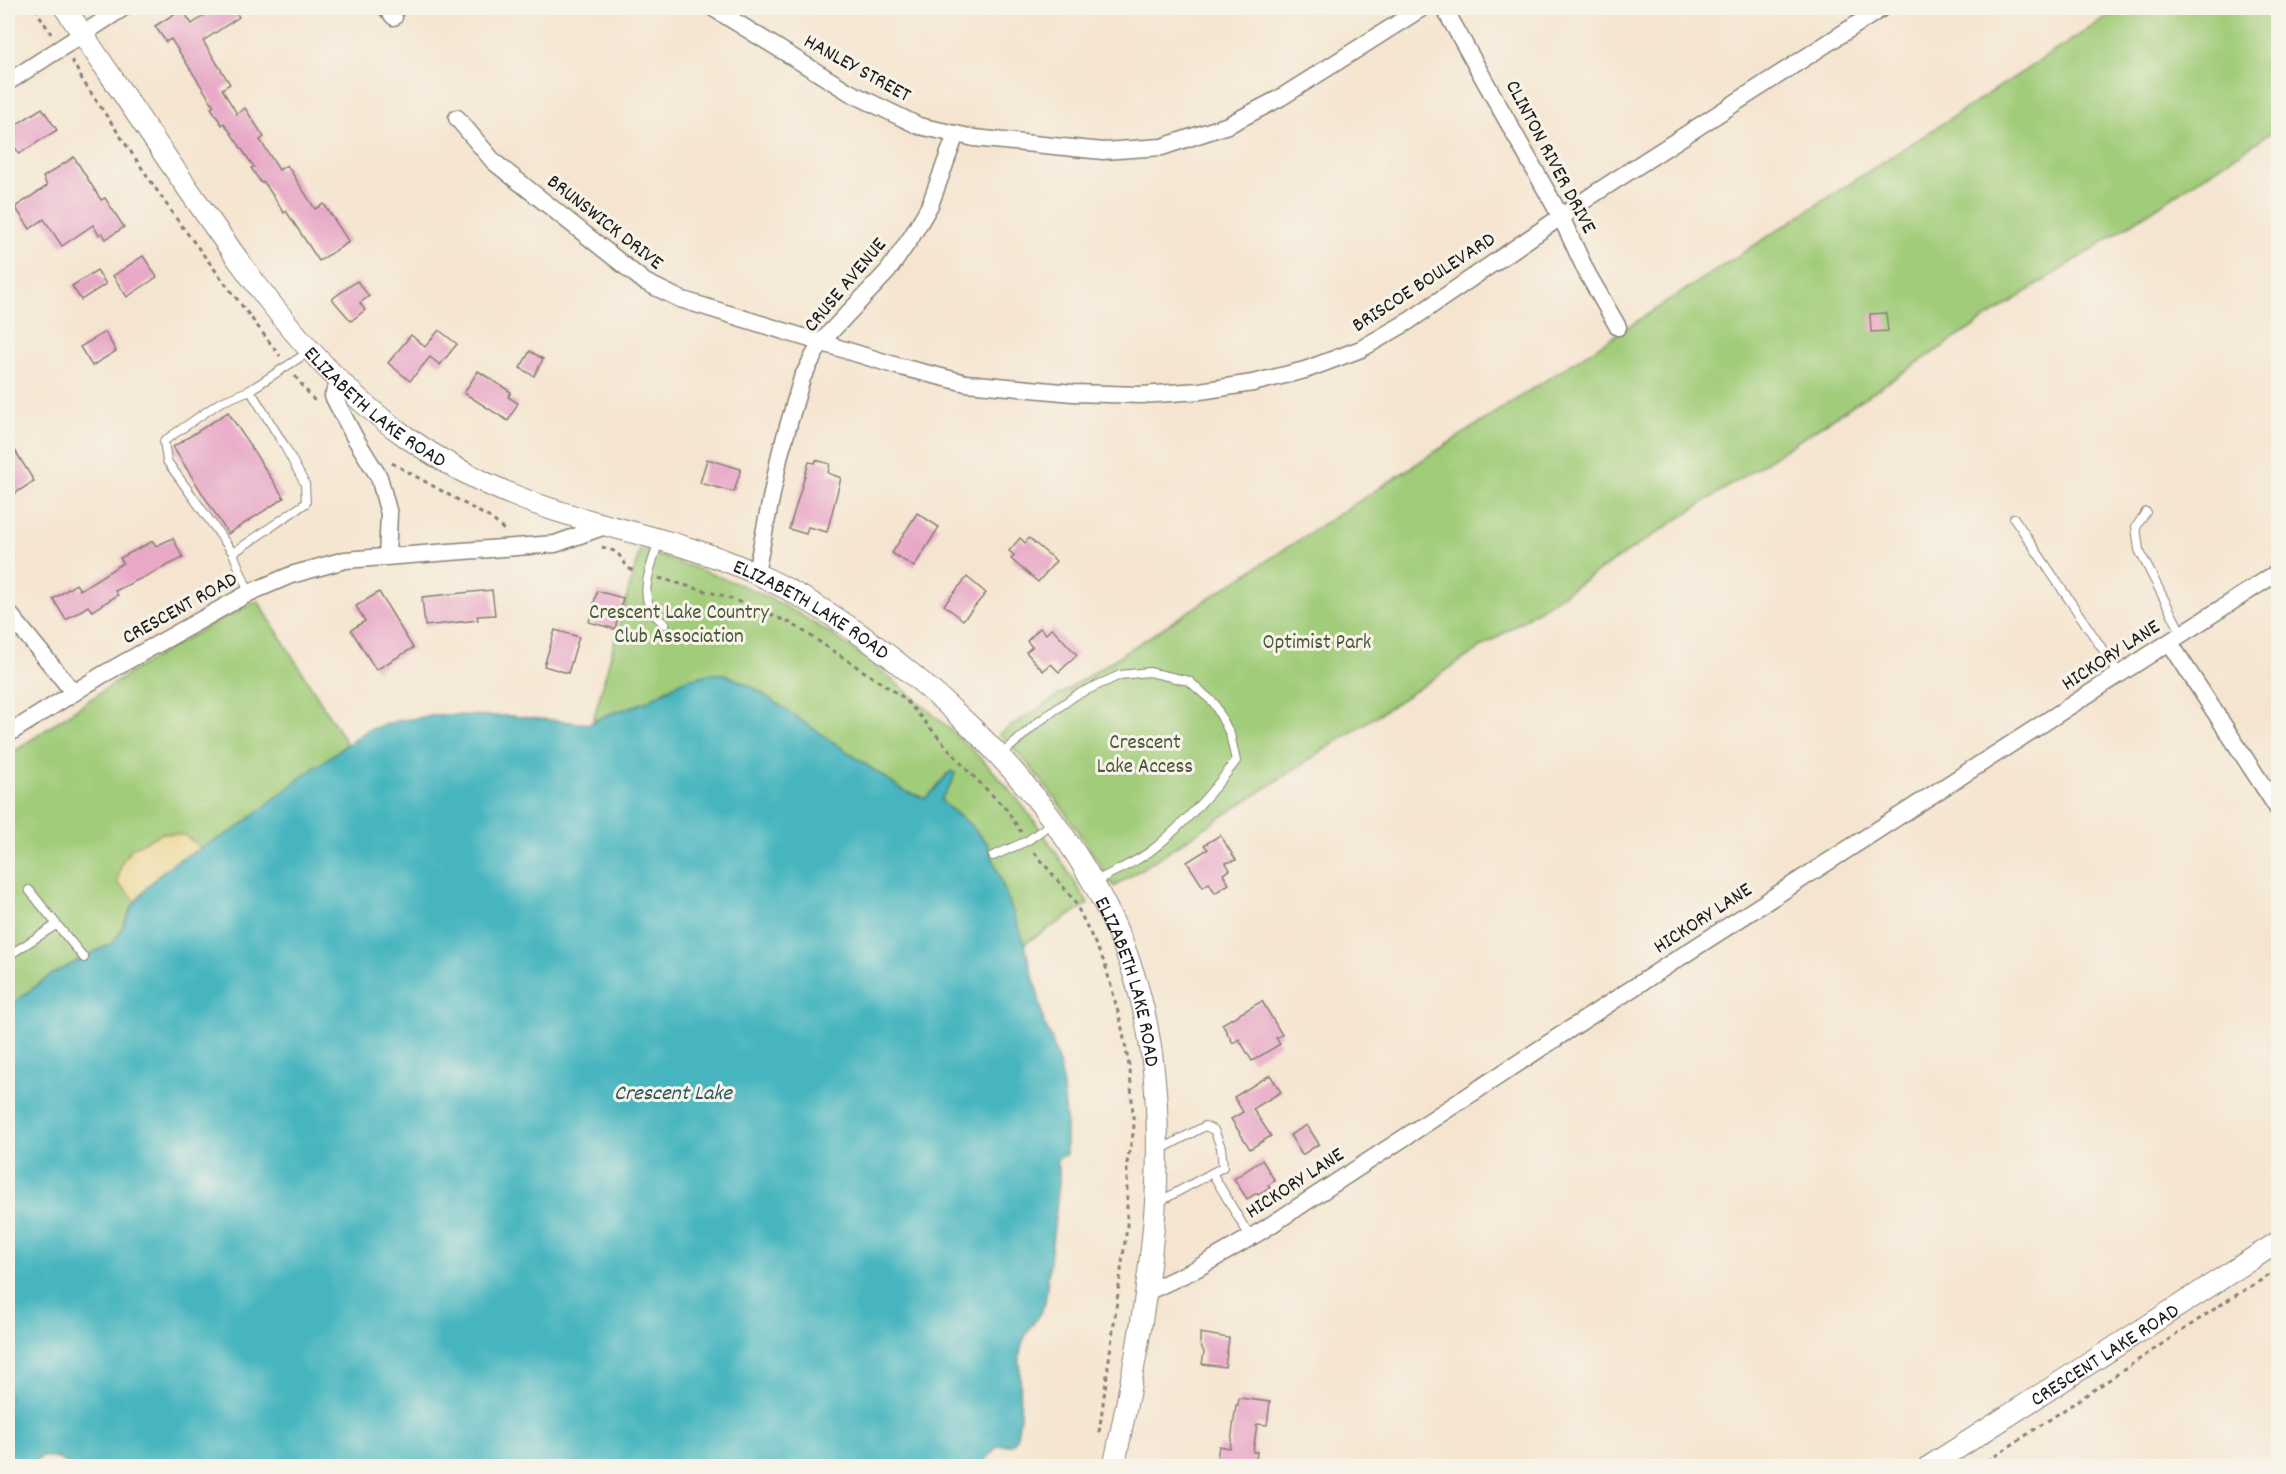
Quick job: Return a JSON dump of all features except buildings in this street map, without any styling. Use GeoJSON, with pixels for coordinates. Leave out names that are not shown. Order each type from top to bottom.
{"type":"FeatureCollection","features":[{"type":"Feature","properties":{"kind":"street","name":"ELIZABETH LAKE ROAD"},"geometry":{"type":"LineString","coordinates":[[65,8],[253,282],[339,382],[393,427],[454,467],[526,500],[712,556],[756,573],[817,607],[877,647],[944,701],[999,756],[1053,822],[1092,883],[1125,949],[1141,1001],[1153,1070],[1155,1204],[1145,1293],[1114,1467]]}},
{"type":"Feature","properties":{"kind":"street"},"geometry":{"type":"LineString","coordinates":[[8,82],[123,8]]}},
{"type":"Feature","properties":{"kind":"street","name":"HANLEY STREET"},"geometry":{"type":"LineString","coordinates":[[714,8],[849,92],[919,126],[974,138],[1104,151],[1162,147],[1228,125],[1281,98],[1422,8]]}},
{"type":"Feature","properties":{"kind":"street","name":"CLINTON RIVER DRIVE"},"geometry":{"type":"LineString","coordinates":[[1444,8],[1561,217],[1587,273],[1617,327]]}},
{"type":"Feature","properties":{"kind":"street","name":"BRISCOE BOULEVARD"},"geometry":{"type":"LineString","coordinates":[[821,342],[897,366],[966,383],[1025,390],[1141,395],[1200,391],[1253,383],[1305,370],[1361,349],[1409,321],[1561,217],[1882,8]]}},
{"type":"Feature","properties":{"kind":"street","name":"BRUNSWICK DRIVE"},"geometry":{"type":"LineString","coordinates":[[457,118],[494,162],[645,282],[680,299],[729,316],[821,342]]}},
{"type":"Feature","properties":{"kind":"street","name":"CRUSE AVENUE"},"geometry":{"type":"LineString","coordinates":[[756,573],[780,454],[802,378],[821,342],[888,270],[912,236],[930,205],[956,134]]}},
{"type":"Feature","properties":{"kind":"street"},"geometry":{"type":"LineString","coordinates":[[339,382],[333,396],[379,477],[389,514],[387,557]]}},
{"type":"Feature","properties":{"kind":"street","name":"CRESCENT ROAD"},"geometry":{"type":"LineString","coordinates":[[8,734],[74,693],[249,593],[291,575],[345,560],[555,544],[608,525]]}},
{"type":"Feature","properties":{"kind":"street","name":"HICKORY LANE"},"geometry":{"type":"LineString","coordinates":[[1145,1293],[1196,1269],[1250,1237],[2278,572]]}},
{"type":"Feature","properties":{"kind":"street"},"geometry":{"type":"LineString","coordinates":[[8,612],[74,693]]}},
{"type":"Feature","properties":{"kind":"street"},"geometry":{"type":"LineString","coordinates":[[2176,639],[2278,809]]}},
{"type":"Feature","properties":{"kind":"street","name":"CRESCENT LAKE ROAD"},"geometry":{"type":"LineString","coordinates":[[1930,1467],[2278,1242]]}},
{"type":"Feature","properties":{"kind":"lane"},"geometry":{"type":"LineString","coordinates":[[249,593],[233,553],[167,460],[164,441],[219,403],[250,390],[310,351]]}},
{"type":"Feature","properties":{"kind":"lane"},"geometry":{"type":"LineString","coordinates":[[233,553],[306,503],[305,484],[250,390]]}},
{"type":"Feature","properties":{"kind":"lane"},"geometry":{"type":"LineString","coordinates":[[2146,512],[2136,526],[2139,550],[2160,594],[2176,639]]}},
{"type":"Feature","properties":{"kind":"lane"},"geometry":{"type":"LineString","coordinates":[[2014,518],[2120,675]]}},
{"type":"Feature","properties":{"kind":"lane"},"geometry":{"type":"LineString","coordinates":[[659,540],[645,594],[652,612],[665,624]]}},
{"type":"Feature","properties":{"kind":"lane"},"geometry":{"type":"LineString","coordinates":[[999,756],[1037,723],[1076,696],[1120,675],[1149,672],[1189,681],[1214,703],[1230,734],[1236,761],[1221,782],[1156,847],[1092,883]]}},
{"type":"Feature","properties":{"kind":"lane"},"geometry":{"type":"LineString","coordinates":[[993,856],[1027,841],[1053,822]]}},
{"type":"Feature","properties":{"kind":"lane"},"geometry":{"type":"LineString","coordinates":[[29,890],[84,958]]}},
{"type":"Feature","properties":{"kind":"lane"},"geometry":{"type":"LineString","coordinates":[[8,956],[56,925]]}},
{"type":"Feature","properties":{"kind":"lane"},"geometry":{"type":"LineString","coordinates":[[1155,1204],[1223,1167],[1221,1147],[1214,1130],[1205,1126],[1156,1152]]}},
{"type":"Feature","properties":{"kind":"lane"},"geometry":{"type":"LineString","coordinates":[[1212,1173],[1250,1237]]}},
{"type":"Feature","properties":{"kind":"path"},"geometry":{"type":"LineString","coordinates":[[575,538],[617,552],[628,568],[727,597],[791,624],[904,698],[961,764],[1007,810],[1027,841],[1074,900],[1105,964],[1121,1023],[1130,1071],[1134,1129],[1127,1156],[1127,1227],[1098,1436]]}},
{"type":"Feature","properties":{"kind":"path"},"geometry":{"type":"LineString","coordinates":[[1980,1467],[2228,1300],[2278,1270]]}},
{"type":"Feature","properties":{"kind":"green space","name":"Optimist Park"},"geometry":{"type":"Polygon","coordinates":[[[2121,8],[2278,8],[2278,128],[1114,887],[1075,826],[1047,788],[999,734],[2121,8]]]}},
{"type":"Feature","properties":{"kind":"green space","name":"Crescent Lake Country Club Association"},"geometry":{"type":"Polygon","coordinates":[[[640,549],[759,593],[833,635],[879,669],[944,724],[995,773],[1037,825],[1088,904],[1024,944],[987,843],[969,824],[943,803],[941,798],[952,783],[947,774],[933,793],[925,798],[906,792],[754,688],[725,674],[716,674],[675,685],[646,702],[593,721],[640,549]]]}},
{"type":"Feature","properties":{"kind":"green space"},"geometry":{"type":"Polygon","coordinates":[[[258,601],[347,744],[235,830],[178,860],[148,886],[132,907],[118,936],[112,943],[51,975],[8,1007],[8,756],[99,693],[161,654],[192,635],[258,601]]]}},
{"type":"Feature","properties":{"kind":"sand"},"geometry":{"type":"Polygon","coordinates":[[[162,833],[184,835],[202,848],[166,871],[136,901],[117,882],[122,862],[132,848],[162,833]]]}},
{"type":"Feature","properties":{"kind":"water","name":"Crescent Lake"},"geometry":{"type":"Polygon","coordinates":[[[709,674],[725,674],[754,688],[906,792],[925,798],[952,771],[955,773],[952,783],[941,799],[987,843],[1023,939],[1044,1023],[1061,1070],[1066,1118],[1066,1154],[1056,1163],[1059,1169],[1059,1184],[1045,1303],[1021,1346],[1020,1410],[1015,1441],[1011,1445],[997,1446],[982,1466],[72,1466],[58,1459],[43,1456],[30,1466],[8,1466],[8,1007],[51,975],[112,943],[118,936],[132,907],[162,872],[178,860],[235,830],[304,775],[368,730],[397,721],[438,715],[511,716],[589,724],[607,715],[646,702],[685,680],[709,674]]]}},
{"type":"Feature","properties":{"kind":"park label","name":"Crescent Lake Access"},"geometry":{"type":"Point","coordinates":[1145,753]}}]}
